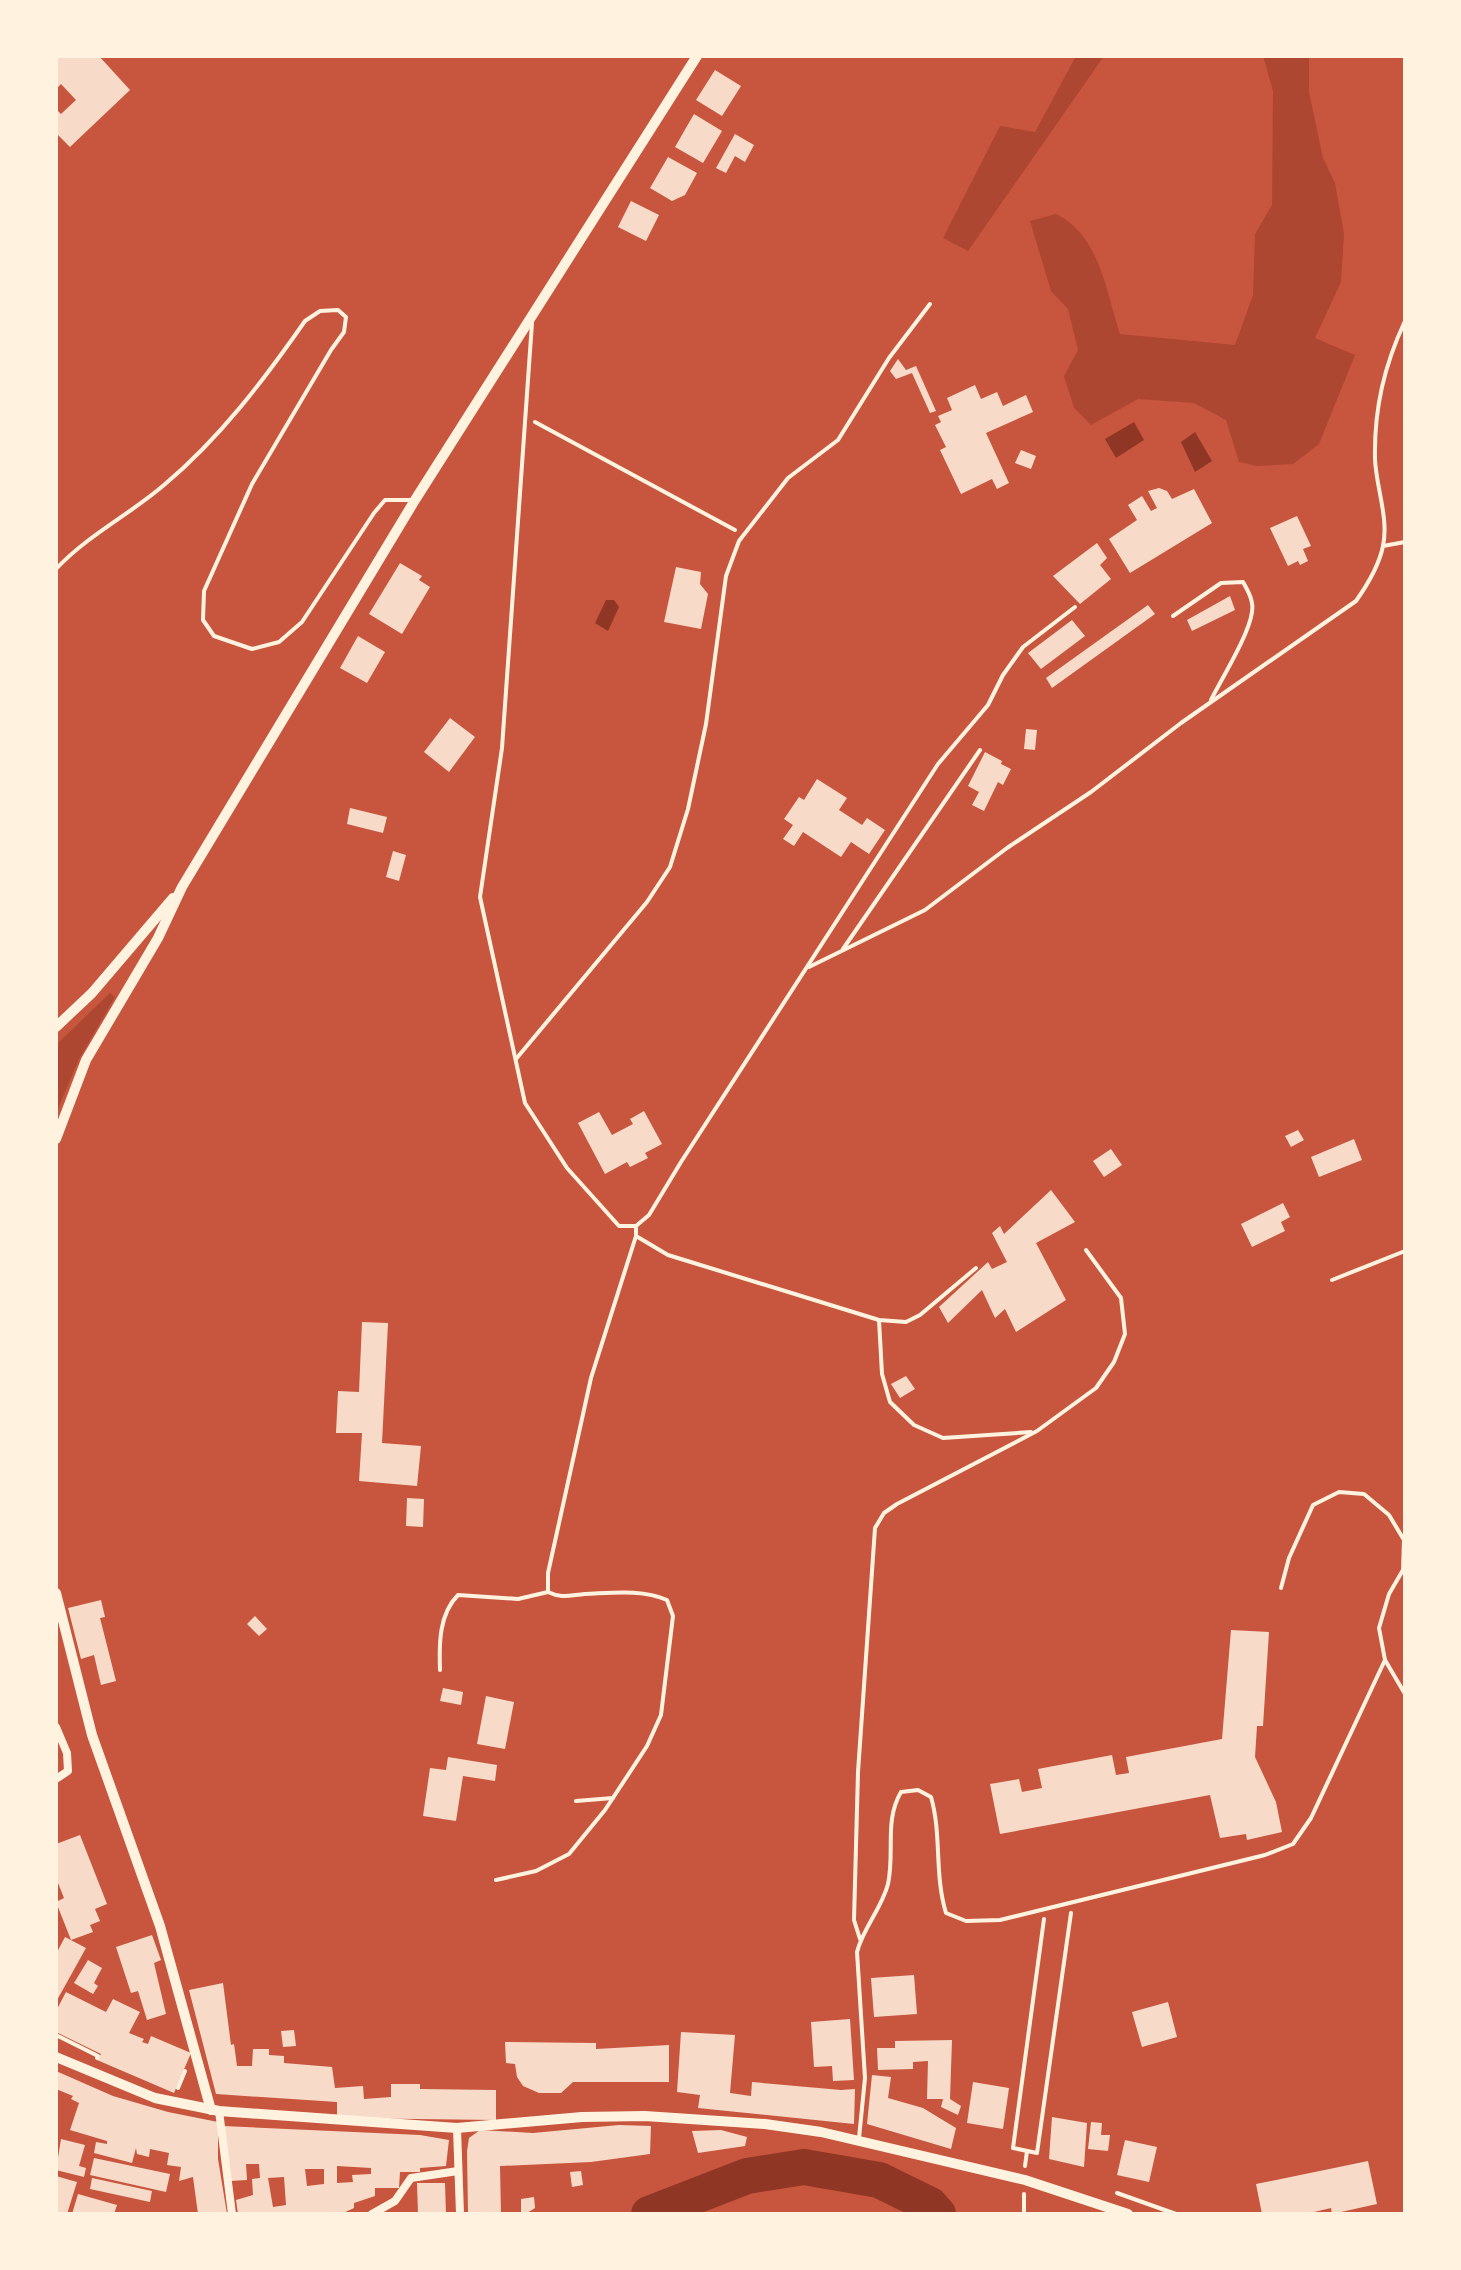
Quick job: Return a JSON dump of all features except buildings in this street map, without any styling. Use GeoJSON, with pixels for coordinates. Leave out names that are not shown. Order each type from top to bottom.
{"type":"FeatureCollection","features":[{"type":"Feature","properties":{"kind":"street"},"geometry":{"type":"LineString","coordinates":[[56,1139],[86,1060],[158,938],[182,887],[415,500],[697,56]]}},
{"type":"Feature","properties":{"kind":"street"},"geometry":{"type":"LineString","coordinates":[[56,1027],[92,993],[182,887]]}},
{"type":"Feature","properties":{"kind":"street"},"geometry":{"type":"LineString","coordinates":[[56,1593],[92,1735],[160,1926],[215,2111],[232,2214]]}},
{"type":"Feature","properties":{"kind":"street"},"geometry":{"type":"LineString","coordinates":[[56,1727],[69,1762],[68,1771],[56,1779]]}},
{"type":"Feature","properties":{"kind":"street"},"geometry":{"type":"LineString","coordinates":[[56,2057],[155,2098],[215,2111],[457,2128],[582,2117],[645,2116],[765,2124],[859,2140],[1025,2180],[1128,2214]]}},
{"type":"Feature","properties":{"kind":"street"},"geometry":{"type":"LineString","coordinates":[[457,2128],[460,2214]]}},
{"type":"Feature","properties":{"kind":"street"},"geometry":{"type":"LineString","coordinates":[[372,2214],[395,2201],[411,2178],[458,2171]]}},
{"type":"Feature","properties":{"kind":"lane"},"geometry":{"type":"LineString","coordinates":[[516,1059],[647,902],[670,867],[688,809],[706,724],[726,576],[744,535],[788,478],[838,440],[889,358],[930,304]]}},
{"type":"Feature","properties":{"kind":"lane"},"geometry":{"type":"LineString","coordinates":[[56,569],[75,548],[163,486],[214,437],[283,353],[305,321],[320,311],[338,310],[346,317],[344,332],[252,484],[204,591],[203,620],[214,636],[252,649],[279,642],[302,622],[385,500],[415,500]]}},
{"type":"Feature","properties":{"kind":"lane"},"geometry":{"type":"LineString","coordinates":[[532,317],[502,748],[480,897],[525,1103],[567,1168],[619,1226],[636,1226],[649,1215],[938,764],[988,705],[1003,675],[1023,647],[1075,607]]}},
{"type":"Feature","properties":{"kind":"lane"},"geometry":{"type":"LineString","coordinates":[[807,968],[925,910],[1007,848],[1091,792],[1210,702],[1356,601],[1373,576],[1383,546],[1375,461],[1377,410],[1388,358],[1405,321]]}},
{"type":"Feature","properties":{"kind":"lane"},"geometry":{"type":"LineString","coordinates":[[1383,546],[1405,542]]}},
{"type":"Feature","properties":{"kind":"lane"},"geometry":{"type":"LineString","coordinates":[[1173,616],[1221,583],[1243,582],[1251,597],[1253,611],[1247,628],[1210,702]]}},
{"type":"Feature","properties":{"kind":"lane"},"geometry":{"type":"LineString","coordinates":[[842,951],[980,750]]}},
{"type":"Feature","properties":{"kind":"lane"},"geometry":{"type":"LineString","coordinates":[[548,1592],[548,1573],[591,1378],[636,1236],[636,1226]]}},
{"type":"Feature","properties":{"kind":"lane"},"geometry":{"type":"LineString","coordinates":[[636,1236],[668,1255],[879,1320],[906,1322],[920,1315],[976,1268]]}},
{"type":"Feature","properties":{"kind":"lane"},"geometry":{"type":"LineString","coordinates":[[860,1939],[854,1920],[858,1772],[875,1528],[884,1513],[897,1504],[1037,1431],[1096,1388],[1114,1362],[1125,1334],[1121,1298],[1086,1250]]}},
{"type":"Feature","properties":{"kind":"lane"},"geometry":{"type":"LineString","coordinates":[[879,1320],[882,1374],[890,1402],[914,1425],[943,1438],[991,1437],[1037,1431]]}},
{"type":"Feature","properties":{"kind":"lane"},"geometry":{"type":"LineString","coordinates":[[1281,1588],[1289,1558],[1313,1505],[1339,1492],[1364,1494],[1389,1515],[1404,1540],[1403,1570],[1389,1594],[1379,1628],[1385,1660],[1405,1694]]}},
{"type":"Feature","properties":{"kind":"lane"},"geometry":{"type":"LineString","coordinates":[[440,1670],[447,1606],[458,1595],[518,1599],[548,1592],[559,1598],[583,1594],[650,1593],[667,1600],[673,1616],[661,1715],[647,1746],[613,1798],[569,1854],[536,1871],[496,1880]]}},
{"type":"Feature","properties":{"kind":"lane"},"geometry":{"type":"LineString","coordinates":[[859,2140],[865,2078],[857,1952],[860,1939],[888,1884],[892,1807],[901,1792],[918,1790],[931,1797],[935,1810],[939,1889],[946,1913],[966,1921],[1000,1920],[1265,1855],[1293,1844],[1311,1818],[1385,1660]]}},
{"type":"Feature","properties":{"kind":"lane"},"geometry":{"type":"LineString","coordinates":[[576,1801],[613,1798]]}},
{"type":"Feature","properties":{"kind":"path"},"geometry":{"type":"LineString","coordinates":[[525,417],[744,535]]}},
{"type":"Feature","properties":{"kind":"path"},"geometry":{"type":"LineString","coordinates":[[1332,1280],[1405,1251]]}},
{"type":"Feature","properties":{"kind":"path"},"geometry":{"type":"LineString","coordinates":[[1046,1909],[1013,2148],[1037,2153],[1073,1902]]}},
{"type":"Feature","properties":{"kind":"path"},"geometry":{"type":"LineString","coordinates":[[1027,2151],[1025,2166],[1038,2170]]}},
{"type":"Feature","properties":{"kind":"path"},"geometry":{"type":"LineString","coordinates":[[1012,2191],[1024,2194],[1024,2214]]}},
{"type":"Feature","properties":{"kind":"path"},"geometry":{"type":"LineString","coordinates":[[1117,2193],[1176,2214]]}},
{"type":"Feature","properties":{"kind":"shaded area"},"geometry":{"type":"Polygon","coordinates":[[[1076,56],[1104,56],[968,251],[943,238],[1000,126],[1035,132],[1076,56]]]}},
{"type":"Feature","properties":{"kind":"shaded area"},"geometry":{"type":"Polygon","coordinates":[[[1263,56],[1309,56],[1309,92],[1323,158],[1335,183],[1344,234],[1341,282],[1315,338],[1355,355],[1319,444],[1293,464],[1257,466],[1239,462],[1226,420],[1194,403],[1138,399],[1091,425],[1074,408],[1064,376],[1078,350],[1068,309],[1051,291],[1030,221],[1056,214],[1071,223],[1083,236],[1099,266],[1120,334],[1235,345],[1253,295],[1255,234],[1272,205],[1273,91],[1263,56]]]}},
{"type":"Feature","properties":{"kind":"shaded area"},"geometry":{"type":"Polygon","coordinates":[[[1134,422],[1144,440],[1116,458],[1105,439],[1134,422]]]}},
{"type":"Feature","properties":{"kind":"shaded area"},"geometry":{"type":"Polygon","coordinates":[[[1195,432],[1212,461],[1195,472],[1181,442],[1195,432]]]}},
{"type":"Feature","properties":{"kind":"shaded area"},"geometry":{"type":"Polygon","coordinates":[[[606,600],[614,600],[619,607],[608,631],[595,623],[606,600]]]}},
{"type":"Feature","properties":{"kind":"shaded area"},"geometry":{"type":"Polygon","coordinates":[[[110,993],[115,997],[79,1059],[56,1113],[56,1045],[110,993]]]}},
{"type":"Feature","properties":{"kind":"waterway"},"geometry":{"type":"LineString","coordinates":[[649,2214],[747,2176],[804,2167],[879,2180],[930,2205],[938,2214]]}}]}
